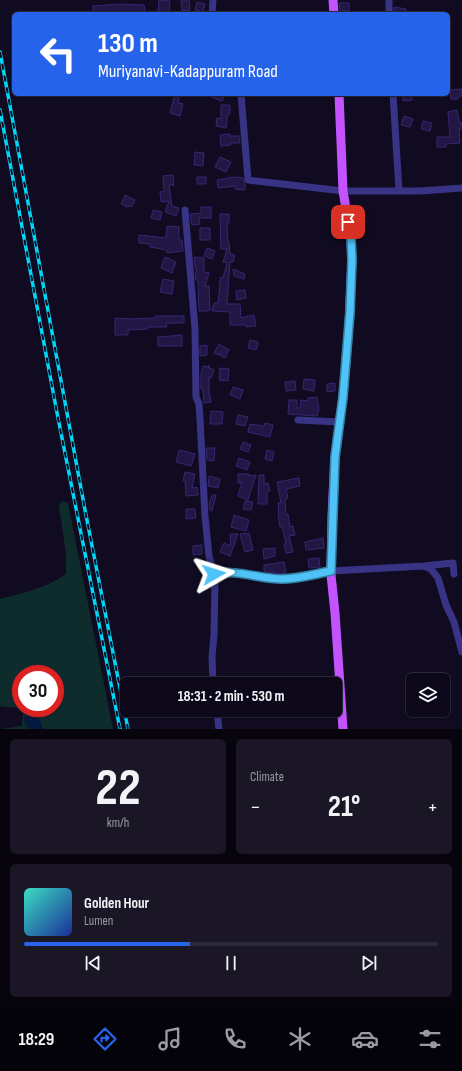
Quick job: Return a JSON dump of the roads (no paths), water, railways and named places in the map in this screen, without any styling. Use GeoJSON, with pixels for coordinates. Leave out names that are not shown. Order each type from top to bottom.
{"type":"FeatureCollection","features":[{"type":"Feature","properties":{"kind":"main road"},"geometry":{"type":"LineString","coordinates":[[333,0],[334,12]]}},
{"type":"Feature","properties":{"kind":"main road"},"geometry":{"type":"LineString","coordinates":[[339,96],[343,191],[351,238],[352,260],[349,325],[335,457],[331,571],[343,729]]}},
{"type":"Feature","properties":{"kind":"street"},"geometry":{"type":"LineString","coordinates":[[212,0],[212,12]]}},
{"type":"Feature","properties":{"kind":"street"},"geometry":{"type":"LineString","coordinates":[[389,0],[390,12]]}},
{"type":"Feature","properties":{"kind":"street"},"geometry":{"type":"LineString","coordinates":[[241,96],[248,180],[343,191],[400,192],[462,188]]}},
{"type":"Feature","properties":{"kind":"street"},"geometry":{"type":"LineString","coordinates":[[393,96],[400,192]]}},
{"type":"Feature","properties":{"kind":"street"},"geometry":{"type":"LineString","coordinates":[[185,210],[196,329],[196,397],[199,404],[205,516],[210,556],[216,578],[212,657],[213,677]]}},
{"type":"Feature","properties":{"kind":"street"},"geometry":{"type":"LineString","coordinates":[[298,420],[339,422]]}},
{"type":"Feature","properties":{"kind":"street"},"geometry":{"type":"LineString","coordinates":[[214,574],[233,572],[282,579],[331,571],[453,563],[454,574]]}},
{"type":"Feature","properties":{"kind":"street"},"geometry":{"type":"LineString","coordinates":[[424,566],[431,570],[438,578],[446,605],[454,622],[462,652]]}},
{"type":"Feature","properties":{"kind":"street"},"geometry":{"type":"LineString","coordinates":[[218,717],[219,729]]}},
{"type":"Feature","properties":{"kind":"water"},"geometry":{"type":"Polygon","coordinates":[[[24,717],[37,717],[43,729],[30,729],[25,724],[24,717]]]}},
{"type":"Feature","properties":{"kind":"railway"},"geometry":{"type":"LineString","coordinates":[[0,52],[85,510],[128,729]]}},
{"type":"Feature","properties":{"kind":"railway"},"geometry":{"type":"LineString","coordinates":[[0,110],[58,418],[120,729]]}}]}
